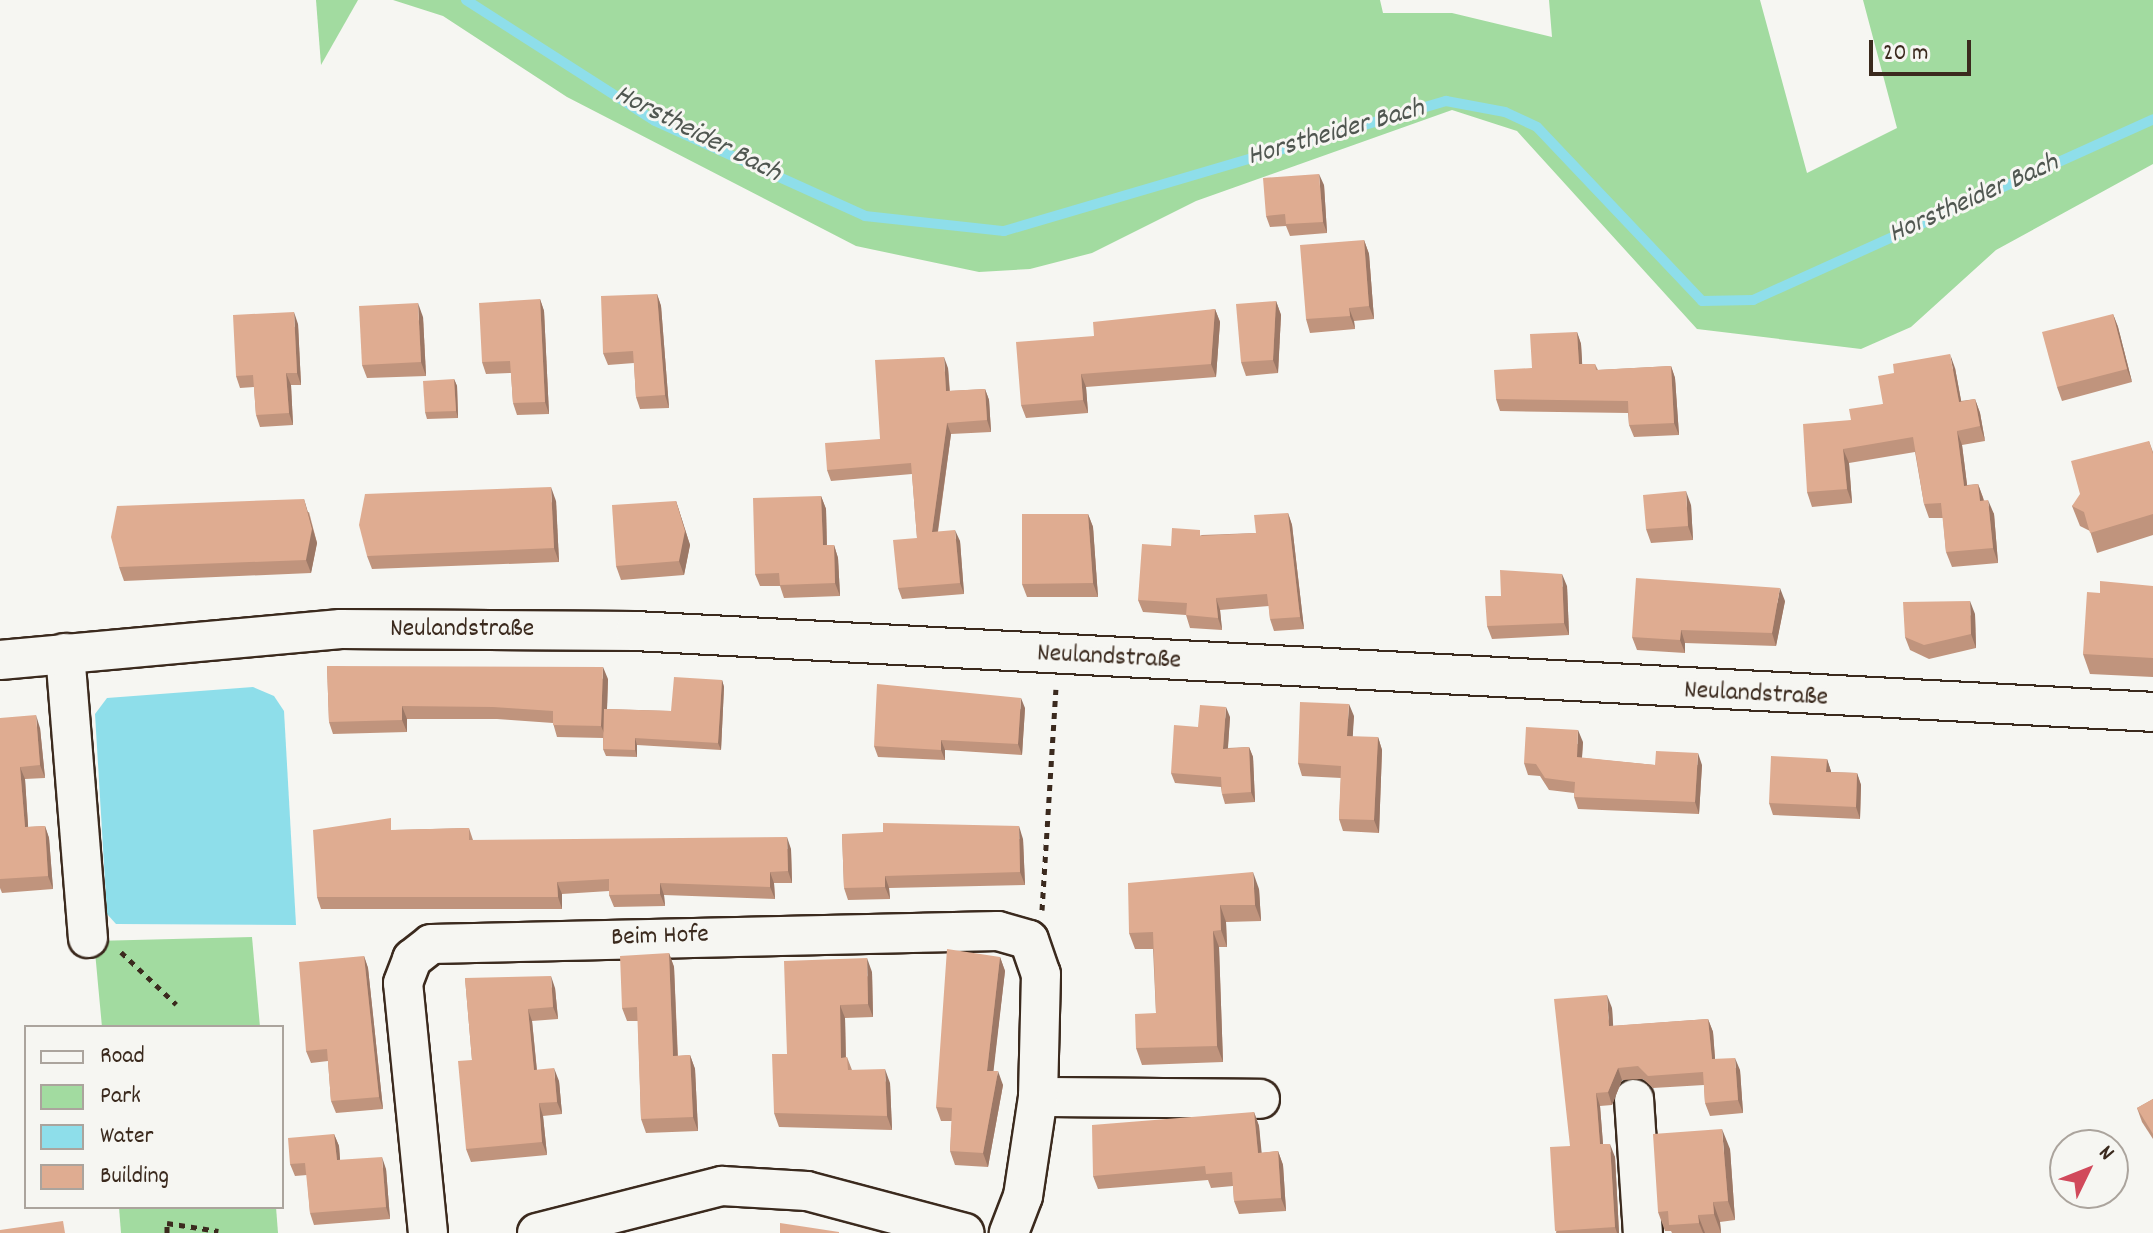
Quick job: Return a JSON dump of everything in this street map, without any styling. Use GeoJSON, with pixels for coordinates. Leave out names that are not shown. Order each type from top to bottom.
{"type":"FeatureCollection","features":[{"type":"Feature","properties":{"kind":"street","name":"Neulandstraße"},"geometry":{"type":"LineString","coordinates":[[0,660],[357,629],[635,631],[1058,656],[2153,712]]}},
{"type":"Feature","properties":{"kind":"street"},"geometry":{"type":"LineString","coordinates":[[65,653],[88,938]]}},
{"type":"Feature","properties":{"kind":"street","name":"Beim Hofe"},"geometry":{"type":"LineString","coordinates":[[428,1233],[403,983],[412,959],[431,944],[998,931],[1029,940]]}},
{"type":"Feature","properties":{"kind":"street"},"geometry":{"type":"LineString","coordinates":[[1009,1233],[1023,1196],[1038,1097],[1041,974],[1029,940]]}},
{"type":"Feature","properties":{"kind":"street"},"geometry":{"type":"LineString","coordinates":[[1038,1097],[1260,1099]]}},
{"type":"Feature","properties":{"kind":"street"},"geometry":{"type":"LineString","coordinates":[[1634,1099],[1643,1233]]}},
{"type":"Feature","properties":{"kind":"street"},"geometry":{"type":"LineString","coordinates":[[537,1233],[722,1186],[807,1191],[965,1233]]}},
{"type":"Feature","properties":{"kind":"path"},"geometry":{"type":"LineString","coordinates":[[1029,940],[1043,903],[1058,656]]}},
{"type":"Feature","properties":{"kind":"path"},"geometry":{"type":"LineString","coordinates":[[149,978],[176,1004]]}},
{"type":"Feature","properties":{"kind":"path"},"geometry":{"type":"LineString","coordinates":[[167,1233],[167,1223],[218,1231]]}},
{"type":"Feature","properties":{"kind":"green space"},"geometry":{"type":"Polygon","coordinates":[[[316,0],[358,0],[321,65],[316,0]]]}},
{"type":"Feature","properties":{"kind":"green space"},"geometry":{"type":"Polygon","coordinates":[[[393,0],[1380,0],[1383,13],[1452,13],[1552,37],[1549,0],[1760,0],[1807,173],[1897,128],[1863,0],[2153,0],[2153,164],[1996,250],[1911,327],[1861,349],[1697,329],[1517,131],[1452,110],[1196,201],[1092,253],[1030,269],[979,272],[856,246],[567,97],[443,16],[393,0]]]}},
{"type":"Feature","properties":{"kind":"green space"},"geometry":{"type":"Polygon","coordinates":[[[252,937],[260,1025],[102,1025],[94,941],[252,937]]]}},
{"type":"Feature","properties":{"kind":"green space"},"geometry":{"type":"Polygon","coordinates":[[[119,1209],[276,1209],[278,1233],[121,1233],[119,1209]]]}},
{"type":"Feature","properties":{"kind":"water"},"geometry":{"type":"Polygon","coordinates":[[[253,687],[274,696],[284,711],[296,925],[116,924],[107,914],[95,714],[107,698],[253,687]]]}},
{"type":"Feature","properties":{"kind":"building"},"geometry":{"type":"Polygon","coordinates":[[[1319,174],[1323,222],[1286,224],[1285,214],[1266,216],[1263,178],[1319,174]]]}},
{"type":"Feature","properties":{"kind":"building"},"geometry":{"type":"Polygon","coordinates":[[[1364,240],[1369,306],[1349,308],[1350,316],[1306,319],[1300,245],[1364,240]]]}},
{"type":"Feature","properties":{"kind":"building"},"geometry":{"type":"Polygon","coordinates":[[[657,294],[665,395],[636,397],[633,351],[603,353],[601,296],[657,294]]]}},
{"type":"Feature","properties":{"kind":"building"},"geometry":{"type":"Polygon","coordinates":[[[540,299],[545,402],[513,403],[510,361],[482,362],[479,303],[540,299]]]}},
{"type":"Feature","properties":{"kind":"building"},"geometry":{"type":"Polygon","coordinates":[[[1276,301],[1273,360],[1241,362],[1236,304],[1276,301]]]}},
{"type":"Feature","properties":{"kind":"building"},"geometry":{"type":"Polygon","coordinates":[[[418,303],[421,362],[362,365],[359,306],[418,303]]]}},
{"type":"Feature","properties":{"kind":"building"},"geometry":{"type":"Polygon","coordinates":[[[1215,309],[1211,364],[1081,374],[1083,400],[1021,405],[1016,342],[1094,336],[1093,322],[1215,309]]]}},
{"type":"Feature","properties":{"kind":"building"},"geometry":{"type":"Polygon","coordinates":[[[294,312],[297,373],[286,373],[289,413],[256,415],[253,375],[236,376],[233,315],[294,312]]]}},
{"type":"Feature","properties":{"kind":"building"},"geometry":{"type":"Polygon","coordinates":[[[2113,314],[2127,369],[2057,387],[2042,332],[2113,314]]]}},
{"type":"Feature","properties":{"kind":"building"},"geometry":{"type":"Polygon","coordinates":[[[1577,332],[1579,364],[1595,364],[1596,370],[1671,366],[1674,423],[1629,425],[1628,401],[1496,399],[1494,370],[1532,368],[1530,334],[1577,332]]]}},
{"type":"Feature","properties":{"kind":"building"},"geometry":{"type":"Polygon","coordinates":[[[1950,354],[1959,402],[1975,399],[1980,426],[1957,431],[1964,486],[1978,484],[1980,501],[1988,500],[1993,548],[1946,552],[1941,503],[1924,504],[1913,437],[1843,449],[1847,489],[1807,492],[1803,424],[1851,420],[1849,409],[1883,404],[1878,376],[1894,373],[1893,364],[1950,354]]]}},
{"type":"Feature","properties":{"kind":"building"},"geometry":{"type":"Polygon","coordinates":[[[944,357],[946,391],[985,389],[987,420],[947,423],[932,532],[955,530],[960,583],[898,588],[893,540],[917,538],[911,463],[827,470],[825,443],[880,439],[875,360],[944,357]]]}},
{"type":"Feature","properties":{"kind":"building"},"geometry":{"type":"Polygon","coordinates":[[[454,379],[456,411],[425,412],[423,381],[454,379]]]}},
{"type":"Feature","properties":{"kind":"building"},"geometry":{"type":"Polygon","coordinates":[[[2149,441],[2153,454],[2153,514],[2090,533],[2084,512],[2072,506],[2080,494],[2071,461],[2149,441]]]}},
{"type":"Feature","properties":{"kind":"building"},"geometry":{"type":"Polygon","coordinates":[[[551,487],[554,548],[367,556],[359,525],[365,494],[551,487]]]}},
{"type":"Feature","properties":{"kind":"building"},"geometry":{"type":"Polygon","coordinates":[[[1686,491],[1688,526],[1646,529],[1643,495],[1686,491]]]}},
{"type":"Feature","properties":{"kind":"building"},"geometry":{"type":"Polygon","coordinates":[[[821,496],[823,545],[834,545],[835,583],[780,585],[779,573],[755,574],[753,498],[821,496]]]}},
{"type":"Feature","properties":{"kind":"building"},"geometry":{"type":"Polygon","coordinates":[[[304,499],[312,529],[306,560],[119,567],[111,537],[117,506],[304,499]]]}},
{"type":"Feature","properties":{"kind":"building"},"geometry":{"type":"Polygon","coordinates":[[[676,501],[685,531],[679,561],[616,566],[612,505],[676,501]]]}},
{"type":"Feature","properties":{"kind":"building"},"geometry":{"type":"Polygon","coordinates":[[[1288,513],[1300,617],[1270,619],[1267,594],[1216,598],[1218,618],[1186,615],[1187,603],[1138,600],[1142,544],[1171,546],[1172,528],[1200,530],[1200,536],[1256,533],[1254,515],[1288,513]]]}},
{"type":"Feature","properties":{"kind":"building"},"geometry":{"type":"Polygon","coordinates":[[[1022,514],[1088,514],[1093,583],[1022,584],[1022,514]]]}},
{"type":"Feature","properties":{"kind":"building"},"geometry":{"type":"Polygon","coordinates":[[[1500,570],[1562,574],[1564,623],[1487,626],[1485,596],[1501,596],[1500,570]]]}},
{"type":"Feature","properties":{"kind":"building"},"geometry":{"type":"Polygon","coordinates":[[[1636,578],[1780,588],[1772,633],[1681,630],[1680,640],[1632,637],[1636,578]]]}},
{"type":"Feature","properties":{"kind":"building"},"geometry":{"type":"Polygon","coordinates":[[[2100,581],[2153,586],[2153,658],[2083,654],[2087,592],[2100,593],[2100,581]]]}},
{"type":"Feature","properties":{"kind":"building"},"geometry":{"type":"Polygon","coordinates":[[[1970,601],[1971,634],[1924,645],[1905,637],[1903,602],[1970,601]]]}},
{"type":"Feature","properties":{"kind":"building"},"geometry":{"type":"Polygon","coordinates":[[[327,666],[603,667],[601,726],[553,725],[553,711],[493,707],[402,706],[402,720],[329,722],[327,666]]]}},
{"type":"Feature","properties":{"kind":"building"},"geometry":{"type":"Polygon","coordinates":[[[674,677],[722,680],[718,743],[635,738],[635,750],[603,749],[604,709],[671,711],[674,677]]]}},
{"type":"Feature","properties":{"kind":"building"},"geometry":{"type":"Polygon","coordinates":[[[877,684],[1021,698],[1018,744],[941,740],[941,750],[874,746],[877,684]]]}},
{"type":"Feature","properties":{"kind":"building"},"geometry":{"type":"Polygon","coordinates":[[[1300,702],[1349,704],[1347,736],[1378,737],[1374,820],[1339,819],[1341,766],[1298,763],[1300,702]]]}},
{"type":"Feature","properties":{"kind":"building"},"geometry":{"type":"Polygon","coordinates":[[[1200,705],[1226,707],[1223,749],[1249,747],[1251,792],[1222,794],[1221,777],[1171,773],[1174,725],[1198,727],[1200,705]]]}},
{"type":"Feature","properties":{"kind":"building"},"geometry":{"type":"Polygon","coordinates":[[[36,715],[40,765],[20,767],[25,827],[45,826],[48,876],[0,879],[0,718],[36,715]]]}},
{"type":"Feature","properties":{"kind":"building"},"geometry":{"type":"Polygon","coordinates":[[[1526,727],[1578,730],[1577,757],[1655,765],[1656,751],[1698,753],[1695,802],[1574,797],[1575,782],[1545,778],[1536,764],[1524,763],[1526,727]]]}},
{"type":"Feature","properties":{"kind":"building"},"geometry":{"type":"Polygon","coordinates":[[[1771,756],[1827,759],[1826,772],[1857,773],[1856,807],[1769,803],[1771,756]]]}},
{"type":"Feature","properties":{"kind":"building"},"geometry":{"type":"Polygon","coordinates":[[[391,818],[391,830],[469,828],[469,840],[787,837],[788,871],[770,872],[770,887],[660,883],[660,894],[609,895],[609,879],[557,882],[558,897],[317,897],[313,830],[391,818]]]}},
{"type":"Feature","properties":{"kind":"building"},"geometry":{"type":"Polygon","coordinates":[[[883,823],[1019,826],[1020,872],[885,876],[885,887],[844,888],[842,834],[883,832],[883,823]]]}},
{"type":"Feature","properties":{"kind":"building"},"geometry":{"type":"Polygon","coordinates":[[[1253,872],[1255,905],[1220,905],[1221,930],[1213,931],[1217,1046],[1136,1048],[1135,1014],[1156,1013],[1153,932],[1129,933],[1128,883],[1253,872]]]}},
{"type":"Feature","properties":{"kind":"building"},"geometry":{"type":"Polygon","coordinates":[[[947,949],[1000,957],[987,1071],[998,1071],[983,1153],[950,1151],[952,1108],[936,1107],[947,949]]]}},
{"type":"Feature","properties":{"kind":"building"},"geometry":{"type":"Polygon","coordinates":[[[669,953],[673,1056],[690,1055],[693,1117],[641,1119],[637,1007],[622,1008],[620,956],[669,953]]]}},
{"type":"Feature","properties":{"kind":"building"},"geometry":{"type":"Polygon","coordinates":[[[364,956],[379,1097],[331,1101],[327,1049],[306,1051],[299,962],[364,956]]]}},
{"type":"Feature","properties":{"kind":"building"},"geometry":{"type":"Polygon","coordinates":[[[867,958],[868,1004],[840,1005],[841,1058],[847,1057],[848,1070],[885,1069],[887,1116],[774,1113],[772,1054],[787,1054],[784,961],[867,958]]]}},
{"type":"Feature","properties":{"kind":"building"},"geometry":{"type":"Polygon","coordinates":[[[551,976],[553,1007],[528,1009],[534,1070],[554,1068],[557,1102],[539,1103],[542,1142],[466,1149],[458,1061],[472,1060],[465,978],[551,976]]]}},
{"type":"Feature","properties":{"kind":"building"},"geometry":{"type":"Polygon","coordinates":[[[1607,995],[1609,1026],[1708,1019],[1712,1059],[1735,1058],[1738,1100],[1705,1103],[1703,1072],[1648,1076],[1638,1066],[1618,1068],[1608,1092],[1596,1093],[1600,1144],[1610,1144],[1615,1227],[1555,1231],[1550,1147],[1570,1146],[1554,999],[1607,995]]]}},
{"type":"Feature","properties":{"kind":"building"},"geometry":{"type":"Polygon","coordinates":[[[2153,1099],[2153,1134],[2137,1108],[2153,1099]]]}},
{"type":"Feature","properties":{"kind":"building"},"geometry":{"type":"Polygon","coordinates":[[[1254,1112],[1258,1153],[1278,1151],[1281,1198],[1234,1201],[1232,1172],[1206,1174],[1205,1166],[1093,1176],[1092,1125],[1254,1112]]]}},
{"type":"Feature","properties":{"kind":"building"},"geometry":{"type":"Polygon","coordinates":[[[1722,1129],[1728,1201],[1713,1202],[1714,1214],[1698,1215],[1699,1223],[1669,1225],[1668,1211],[1658,1212],[1653,1134],[1722,1129]]]}},
{"type":"Feature","properties":{"kind":"building"},"geometry":{"type":"Polygon","coordinates":[[[334,1134],[337,1160],[382,1157],[386,1207],[310,1213],[305,1163],[290,1164],[288,1138],[334,1134]]]}},
{"type":"Feature","properties":{"kind":"building"},"geometry":{"type":"Polygon","coordinates":[[[63,1221],[65,1233],[0,1233],[0,1230],[63,1221]]]}},
{"type":"Feature","properties":{"kind":"building"},"geometry":{"type":"Polygon","coordinates":[[[780,1223],[839,1232],[839,1233],[780,1233],[780,1223]]]}},
{"type":"Feature","properties":{"kind":"waterway","name":"Horstheider Bach"},"geometry":{"type":"LineString","coordinates":[[466,0],[655,121],[865,216],[1004,231],[1446,101],[1505,112],[1537,127],[1702,301],[1753,300],[2153,119]]}}]}
